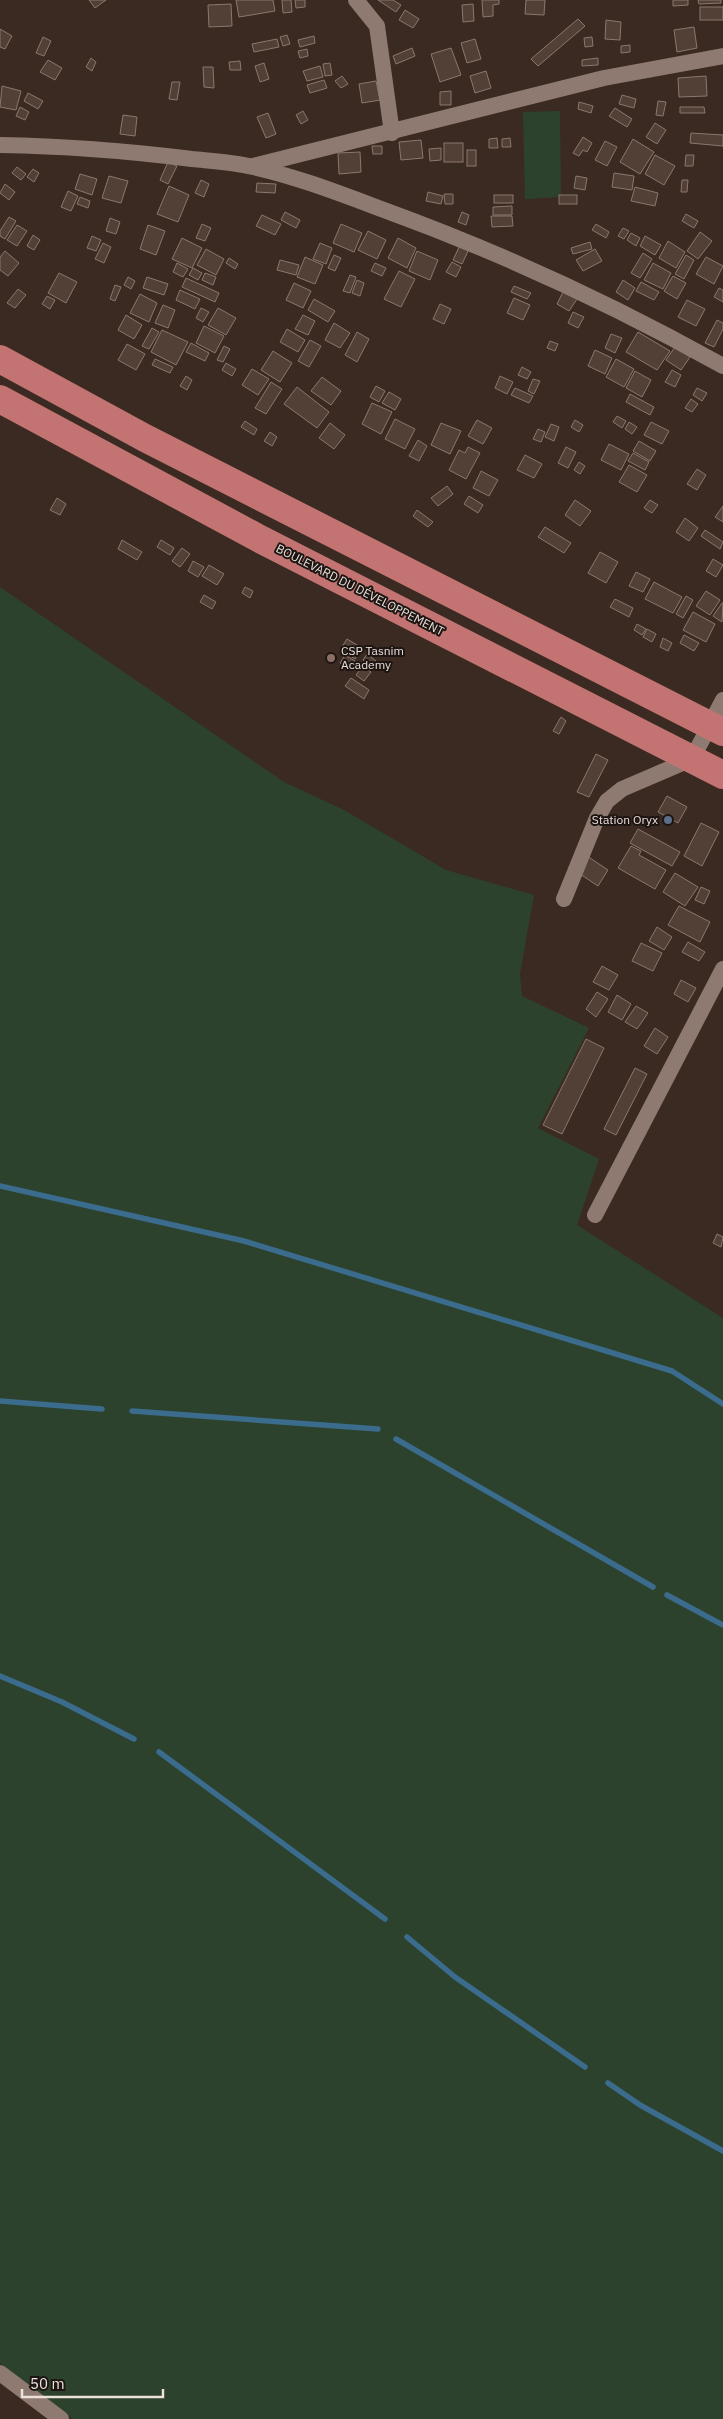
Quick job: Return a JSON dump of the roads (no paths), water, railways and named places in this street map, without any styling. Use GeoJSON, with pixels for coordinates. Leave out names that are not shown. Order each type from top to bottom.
{"type":"FeatureCollection","features":[{"type":"Feature","properties":{"kind":"highway"},"geometry":{"type":"LineString","coordinates":[[0,359],[145,438],[716,729]]}},
{"type":"Feature","properties":{"kind":"highway","name":"BOULEVARD DU DÉVELOPPEMENT"},"geometry":{"type":"LineString","coordinates":[[0,399],[260,540],[723,775]]}},
{"type":"Feature","properties":{"kind":"street"},"geometry":{"type":"LineString","coordinates":[[356,0],[377,26],[392,133]]}},
{"type":"Feature","properties":{"kind":"street"},"geometry":{"type":"LineString","coordinates":[[251,166],[392,133],[604,78],[723,56]]}},
{"type":"Feature","properties":{"kind":"street"},"geometry":{"type":"LineString","coordinates":[[0,146],[75,146],[251,166],[305,182],[458,238],[588,294],[723,366]]}},
{"type":"Feature","properties":{"kind":"street"},"geometry":{"type":"LineString","coordinates":[[564,899],[597,818],[607,801],[622,789],[692,759],[716,729],[723,700]]}},
{"type":"Feature","properties":{"kind":"street"},"geometry":{"type":"LineString","coordinates":[[595,1215],[718,993],[723,969]]}},
{"type":"Feature","properties":{"kind":"street"},"geometry":{"type":"LineString","coordinates":[[0,2373],[61,2419]]}},
{"type":"Feature","properties":{"kind":"waterway"},"geometry":{"type":"LineString","coordinates":[[0,1186],[244,1241],[672,1371],[723,1404]]}},
{"type":"Feature","properties":{"kind":"waterway"},"geometry":{"type":"LineString","coordinates":[[0,1401],[102,1409]]}},
{"type":"Feature","properties":{"kind":"waterway"},"geometry":{"type":"LineString","coordinates":[[132,1411],[378,1429]]}},
{"type":"Feature","properties":{"kind":"waterway"},"geometry":{"type":"LineString","coordinates":[[396,1439],[653,1587]]}},
{"type":"Feature","properties":{"kind":"waterway"},"geometry":{"type":"LineString","coordinates":[[667,1595],[723,1625]]}},
{"type":"Feature","properties":{"kind":"waterway"},"geometry":{"type":"LineString","coordinates":[[0,1676],[62,1702],[134,1739]]}},
{"type":"Feature","properties":{"kind":"waterway"},"geometry":{"type":"LineString","coordinates":[[159,1752],[385,1919]]}},
{"type":"Feature","properties":{"kind":"waterway"},"geometry":{"type":"LineString","coordinates":[[407,1937],[455,1977],[585,2067]]}},
{"type":"Feature","properties":{"kind":"waterway"},"geometry":{"type":"LineString","coordinates":[[608,2083],[640,2105],[723,2151]]}},
{"type":"Feature","properties":{"kind":"place","name":"CSP Tasnim Academy"},"geometry":{"type":"Point","coordinates":[331,658]}},
{"type":"Feature","properties":{"kind":"place","name":"Station Oryx"},"geometry":{"type":"Point","coordinates":[668,820]}}]}
